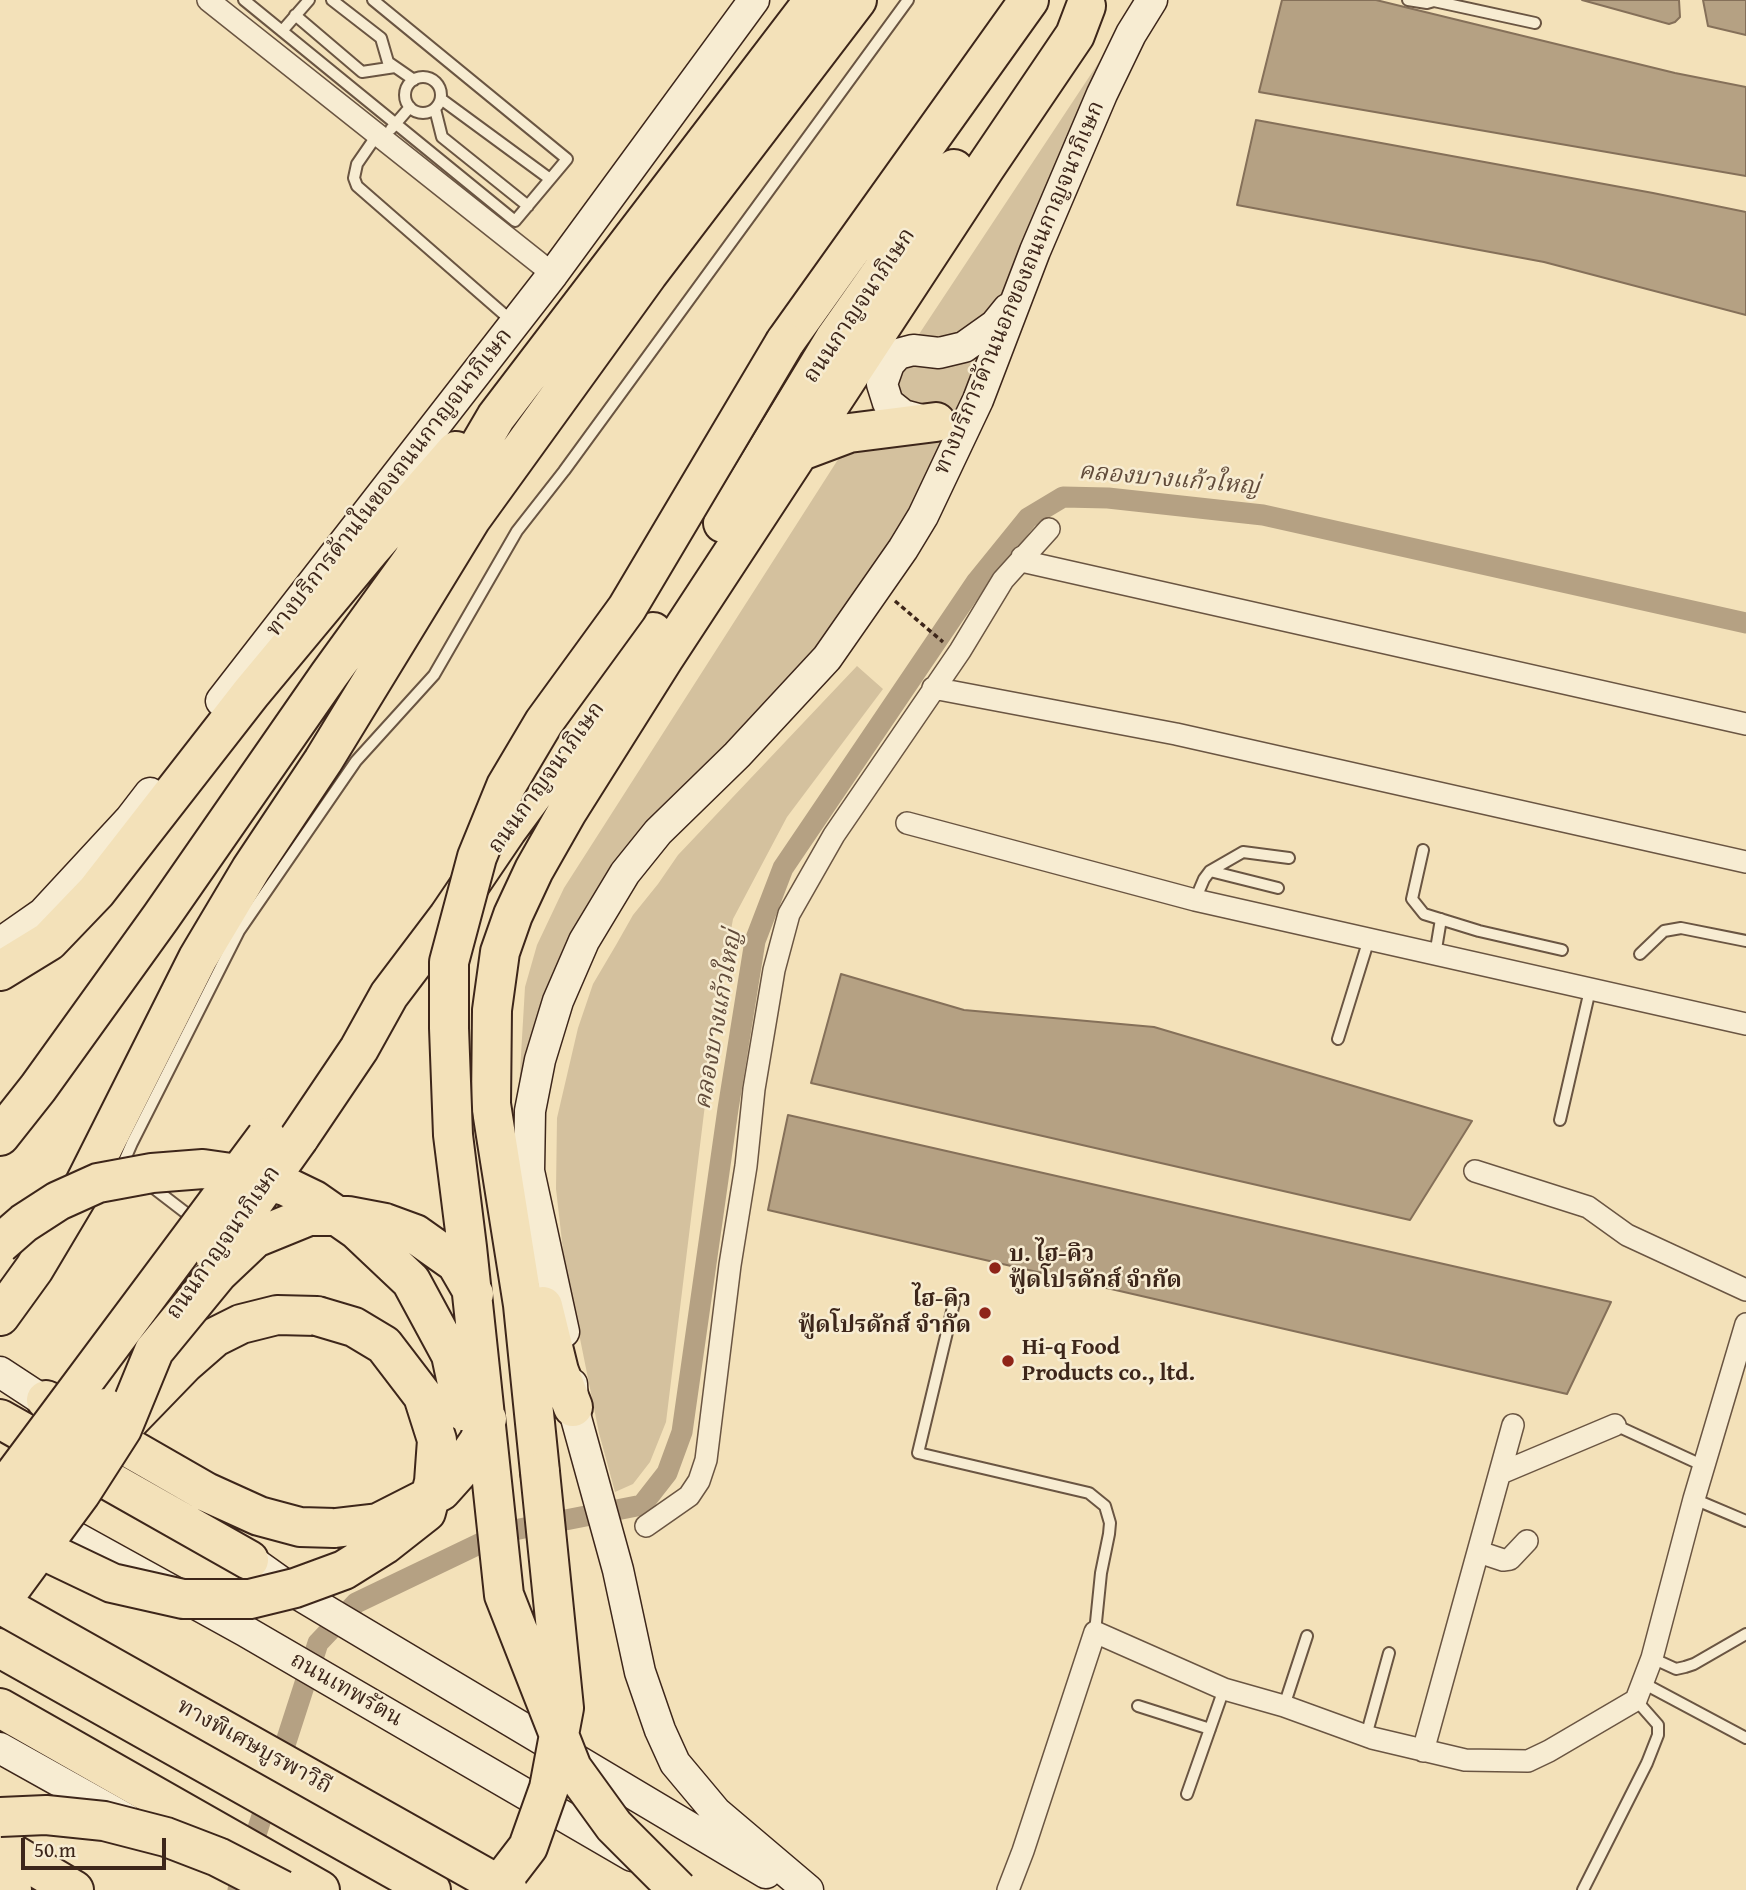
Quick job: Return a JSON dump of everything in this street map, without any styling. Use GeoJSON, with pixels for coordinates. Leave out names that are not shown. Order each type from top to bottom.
{"type":"FeatureCollection","features":[{"type":"Feature","properties":{"kind":"highway"},"geometry":{"type":"LineString","coordinates":[[0,971],[49,941],[96,892],[251,693],[486,416],[792,0]]}},
{"type":"Feature","properties":{"kind":"highway"},"geometry":{"type":"LineString","coordinates":[[0,989],[53,951],[405,520],[496,417],[814,0]]}},
{"type":"Feature","properties":{"kind":"highway"},"geometry":{"type":"LineString","coordinates":[[0,1316],[34,1269],[84,1185],[198,958],[251,869],[323,761],[471,519],[648,274],[857,0]]}},
{"type":"Feature","properties":{"kind":"highway"},"geometry":{"type":"LineString","coordinates":[[503,1595],[453,1135],[449,1028],[449,962],[477,857],[506,786],[544,722],[627,608],[785,342],[1029,0]]}},
{"type":"Feature","properties":{"kind":"highway"},"geometry":{"type":"LineString","coordinates":[[495,1890],[528,1847],[549,1788],[564,1707],[523,1305],[491,1104],[492,1010],[500,952],[513,915],[534,870],[567,812],[664,658],[1075,34],[1088,3]]}},
{"type":"Feature","properties":{"kind":"highway","name":"ถนนกาญจนาภิเษก"},"geometry":{"type":"LineString","coordinates":[[0,1556],[283,1137],[359,1049],[389,995],[679,596],[841,329],[1053,29],[1088,3]]}},
{"type":"Feature","properties":{"kind":"highway"},"geometry":{"type":"LineString","coordinates":[[0,1136],[38,1088],[411,562],[496,417]]}},
{"type":"Feature","properties":{"kind":"highway"},"geometry":{"type":"LineString","coordinates":[[801,451],[849,433],[936,422]]}},
{"type":"Feature","properties":{"kind":"highway"},"geometry":{"type":"LineString","coordinates":[[491,1104],[559,1371],[573,1407]]}},
{"type":"Feature","properties":{"kind":"highway"},"geometry":{"type":"LineString","coordinates":[[0,1495],[283,1137]]}},
{"type":"Feature","properties":{"kind":"highway"},"geometry":{"type":"LineString","coordinates":[[0,1244],[24,1223],[58,1201],[98,1183],[152,1173],[203,1169],[253,1176],[285,1186],[314,1200],[358,1230],[411,1281],[451,1355],[503,1595],[592,1821],[614,1858],[639,1890]]}},
{"type":"Feature","properties":{"kind":"highway"},"geometry":{"type":"LineString","coordinates":[[0,1603],[81,1493],[122,1429],[155,1351],[218,1273],[255,1238],[309,1216],[348,1216],[385,1223],[415,1234],[456,1263],[485,1312],[496,1359],[493,1399],[480,1441],[441,1491],[378,1523],[335,1528],[300,1527],[259,1516],[196,1486],[46,1400]]}},
{"type":"Feature","properties":{"kind":"highway"},"geometry":{"type":"LineString","coordinates":[[0,1526],[112,1583],[183,1599],[250,1599],[295,1588],[344,1570],[384,1545],[426,1512],[434,1482],[437,1440],[423,1396],[384,1345],[354,1327],[317,1316],[277,1315],[242,1324],[215,1337],[184,1364],[122,1429]]}},
{"type":"Feature","properties":{"kind":"highway"},"geometry":{"type":"LineString","coordinates":[[0,1419],[249,1560]]}},
{"type":"Feature","properties":{"kind":"highway","name":"ทางพิเศษบูรพาวิถี"},"geometry":{"type":"LineString","coordinates":[[0,1603],[508,1890]]}},
{"type":"Feature","properties":{"kind":"highway","name":"ทางพิเศษบูรพาวิถี"},"geometry":{"type":"LineString","coordinates":[[0,1648],[431,1890]]}},
{"type":"Feature","properties":{"kind":"highway"},"geometry":{"type":"LineString","coordinates":[[0,1708],[320,1890]]}},
{"type":"Feature","properties":{"kind":"highway"},"geometry":{"type":"LineString","coordinates":[[572,1768],[614,1826],[678,1890]]}},
{"type":"Feature","properties":{"kind":"highway"},"geometry":{"type":"LineString","coordinates":[[0,1817],[46,1815],[104,1821],[153,1833],[218,1857],[282,1890]]}},
{"type":"Feature","properties":{"kind":"highway"},"geometry":{"type":"LineString","coordinates":[[0,1846],[74,1890]]}},
{"type":"Feature","properties":{"kind":"highway"},"geometry":{"type":"LineString","coordinates":[[0,1883],[12,1890]]}},
{"type":"Feature","properties":{"kind":"main road","name":"ทางบริการด้านในของถนนกาญจนาภิเษก"},"geometry":{"type":"LineString","coordinates":[[0,943],[43,913],[130,818],[553,274],[754,0]]}},
{"type":"Feature","properties":{"kind":"main road","name":"ทางบริการด้านนอกของถนนกาญจนาภิเษก"},"geometry":{"type":"LineString","coordinates":[[808,1890],[716,1812],[675,1763],[660,1730],[640,1672],[618,1570],[573,1407],[572,1368],[529,1171],[530,1111],[540,1060],[558,1001],[584,941],[625,873],[659,832],[737,755],[827,659],[923,516],[978,400],[1017,297],[1102,94],[1131,34],[1152,0]]}},
{"type":"Feature","properties":{"kind":"main road"},"geometry":{"type":"LineString","coordinates":[[978,400],[962,413],[936,422],[903,415],[888,403],[882,384],[889,364],[898,354],[913,350],[939,353],[964,347],[995,324],[1017,297]]}},
{"type":"Feature","properties":{"kind":"main road"},"geometry":{"type":"LineString","coordinates":[[0,1372],[46,1400],[249,1560],[298,1594],[795,1890]]}},
{"type":"Feature","properties":{"kind":"main road","name":"ถนนเทพรัตน"},"geometry":{"type":"LineString","coordinates":[[0,1495],[245,1631],[689,1890]]}},
{"type":"Feature","properties":{"kind":"main road"},"geometry":{"type":"LineString","coordinates":[[0,1748],[252,1890]]}},
{"type":"Feature","properties":{"kind":"street"},"geometry":{"type":"LineString","coordinates":[[208,0],[385,132],[553,274]]}},
{"type":"Feature","properties":{"kind":"street"},"geometry":{"type":"LineString","coordinates":[[646,1526],[689,1496],[699,1481],[706,1460],[754,1089],[778,952],[789,914],[834,835],[966,641],[1003,580],[1049,528]]}},
{"type":"Feature","properties":{"kind":"street"},"geometry":{"type":"LineString","coordinates":[[1022,557],[1026,562],[1746,724]]}},
{"type":"Feature","properties":{"kind":"street"},"geometry":{"type":"LineString","coordinates":[[933,688],[1176,734],[1746,862]]}},
{"type":"Feature","properties":{"kind":"street"},"geometry":{"type":"LineString","coordinates":[[907,823],[1195,900],[1746,1024]]}},
{"type":"Feature","properties":{"kind":"street"},"geometry":{"type":"LineString","coordinates":[[1475,1171],[1588,1207],[1627,1235],[1746,1290]]}},
{"type":"Feature","properties":{"kind":"street"},"geometry":{"type":"LineString","coordinates":[[1008,1890],[1095,1632],[1224,1689],[1284,1706],[1366,1736],[1465,1760],[1528,1760],[1549,1751],[1640,1692],[1652,1658],[1704,1466],[1741,1361],[1746,1324]]}},
{"type":"Feature","properties":{"kind":"street"},"geometry":{"type":"LineString","coordinates":[[1423,1751],[1513,1425]]}},
{"type":"Feature","properties":{"kind":"street"},"geometry":{"type":"LineString","coordinates":[[1501,1472],[1615,1425]]}},
{"type":"Feature","properties":{"kind":"street"},"geometry":{"type":"LineString","coordinates":[[1479,1552],[1503,1560],[1510,1559],[1527,1541]]}},
{"type":"Feature","properties":{"kind":"lane"},"geometry":{"type":"LineString","coordinates":[[244,0],[282,31],[385,132],[515,221],[567,159],[373,0]]}},
{"type":"Feature","properties":{"kind":"lane"},"geometry":{"type":"LineString","coordinates":[[282,31],[309,0]]}},
{"type":"Feature","properties":{"kind":"lane"},"geometry":{"type":"LineString","coordinates":[[332,0],[380,38],[388,62],[414,80],[425,78],[432,80],[439,87],[442,137],[528,206]]}},
{"type":"Feature","properties":{"kind":"lane"},"geometry":{"type":"LineString","coordinates":[[186,1213],[126,1168],[125,1159],[197,1009],[239,931],[356,761],[434,675],[517,531],[581,449],[908,0]]}},
{"type":"Feature","properties":{"kind":"lane"},"geometry":{"type":"LineString","coordinates":[[1408,0],[1427,4],[1434,1],[1535,23]]}},
{"type":"Feature","properties":{"kind":"lane"},"geometry":{"type":"LineString","coordinates":[[296,15],[362,72],[395,67]]}},
{"type":"Feature","properties":{"kind":"lane"},"geometry":{"type":"LineString","coordinates":[[432,80],[446,60]]}},
{"type":"Feature","properties":{"kind":"lane"},"geometry":{"type":"LineString","coordinates":[[414,80],[406,94],[410,107],[424,113],[438,104]]}},
{"type":"Feature","properties":{"kind":"lane"},"geometry":{"type":"LineString","coordinates":[[438,104],[550,179]]}},
{"type":"Feature","properties":{"kind":"lane"},"geometry":{"type":"LineString","coordinates":[[410,107],[356,163],[354,178],[357,186],[515,323]]}},
{"type":"Feature","properties":{"kind":"lane"},"geometry":{"type":"LineString","coordinates":[[1423,850],[1412,899],[1424,914],[1479,931],[1562,950]]}},
{"type":"Feature","properties":{"kind":"lane"},"geometry":{"type":"LineString","coordinates":[[1195,900],[1210,871],[1243,852],[1289,858]]}},
{"type":"Feature","properties":{"kind":"lane"},"geometry":{"type":"LineString","coordinates":[[1210,871],[1278,888]]}},
{"type":"Feature","properties":{"kind":"lane"},"geometry":{"type":"LineString","coordinates":[[1435,955],[1441,919]]}},
{"type":"Feature","properties":{"kind":"lane"},"geometry":{"type":"LineString","coordinates":[[1640,954],[1664,931],[1681,928],[1746,941]]}},
{"type":"Feature","properties":{"kind":"lane"},"geometry":{"type":"LineString","coordinates":[[1338,1039],[1369,939]]}},
{"type":"Feature","properties":{"kind":"lane"},"geometry":{"type":"LineString","coordinates":[[1560,1120],[1590,990]]}},
{"type":"Feature","properties":{"kind":"lane"},"geometry":{"type":"LineString","coordinates":[[954,1303],[918,1453],[1089,1493],[1105,1506],[1110,1523],[1095,1632]]}},
{"type":"Feature","properties":{"kind":"lane"},"geometry":{"type":"LineString","coordinates":[[1615,1425],[1704,1466]]}},
{"type":"Feature","properties":{"kind":"lane"},"geometry":{"type":"LineString","coordinates":[[1694,1499],[1746,1521]]}},
{"type":"Feature","properties":{"kind":"lane"},"geometry":{"type":"LineString","coordinates":[[1652,1658],[1676,1669],[1685,1667],[1695,1664],[1746,1634]]}},
{"type":"Feature","properties":{"kind":"lane"},"geometry":{"type":"LineString","coordinates":[[1284,1706],[1307,1636]]}},
{"type":"Feature","properties":{"kind":"lane"},"geometry":{"type":"LineString","coordinates":[[1366,1736],[1389,1653]]}},
{"type":"Feature","properties":{"kind":"lane"},"geometry":{"type":"LineString","coordinates":[[1187,1794],[1224,1689]]}},
{"type":"Feature","properties":{"kind":"lane"},"geometry":{"type":"LineString","coordinates":[[1640,1692],[1746,1738]]}},
{"type":"Feature","properties":{"kind":"lane"},"geometry":{"type":"LineString","coordinates":[[1583,1890],[1647,1763],[1657,1735],[1658,1725],[1640,1692]]}},
{"type":"Feature","properties":{"kind":"lane"},"geometry":{"type":"LineString","coordinates":[[1138,1706],[1210,1729]]}},
{"type":"Feature","properties":{"kind":"path"},"geometry":{"type":"LineString","coordinates":[[909,611],[948,646]]}},
{"type":"Feature","properties":{"kind":"shaded area"},"geometry":{"type":"Polygon","coordinates":[[[1140,0],[1116,83],[909,554],[637,872],[519,1089],[525,987],[537,945],[564,888],[892,375],[1140,0]]]}},
{"type":"Feature","properties":{"kind":"shaded area"},"geometry":{"type":"Polygon","coordinates":[[[1282,0],[1376,0],[1675,73],[1746,87],[1746,176],[1259,92],[1282,0]]]}},
{"type":"Feature","properties":{"kind":"shaded area"},"geometry":{"type":"Polygon","coordinates":[[[1582,0],[1679,0],[1680,17],[1669,24],[1582,0]]]}},
{"type":"Feature","properties":{"kind":"shaded area"},"geometry":{"type":"Polygon","coordinates":[[[1703,0],[1746,0],[1746,35],[1708,26],[1703,0]]]}},
{"type":"Feature","properties":{"kind":"shaded area"},"geometry":{"type":"Polygon","coordinates":[[[1256,120],[1746,212],[1746,315],[1544,262],[1237,205],[1256,120]]]}},
{"type":"Feature","properties":{"kind":"shaded area"},"geometry":{"type":"Polygon","coordinates":[[[857,666],[883,689],[787,817],[733,919],[717,1007],[666,1422],[650,1462],[633,1484],[615,1492],[599,1433],[564,1259],[556,1189],[557,1118],[578,1028],[593,984],[633,915],[678,855],[857,666]]]}},
{"type":"Feature","properties":{"kind":"shaded area"},"geometry":{"type":"Polygon","coordinates":[[[841,974],[964,1010],[1154,1027],[1472,1121],[1410,1220],[811,1083],[841,974]]]}},
{"type":"Feature","properties":{"kind":"shaded area"},"geometry":{"type":"Polygon","coordinates":[[[788,1115],[1611,1302],[1567,1394],[768,1210],[788,1115]]]}},
{"type":"Feature","properties":{"kind":"waterway","name":"คลองบางแก้วใหญ่"},"geometry":{"type":"LineString","coordinates":[[238,1890],[318,1643],[356,1603],[504,1532],[642,1505],[667,1473],[682,1432],[755,941],[783,868],[977,581],[1028,518],[1063,497],[1108,498],[1263,515],[1746,623]]}},
{"type":"Feature","properties":{"kind":"place","name":"บ. ไฮ-คิว ฟู้ดโปรดักส์ จำกัด"},"geometry":{"type":"Point","coordinates":[995,1268]}},
{"type":"Feature","properties":{"kind":"place","name":"ไฮ-คิว ฟู้ดโปรดักส์ จำกัด"},"geometry":{"type":"Point","coordinates":[985,1313]}},
{"type":"Feature","properties":{"kind":"place","name":"Hi-q Food Products co., ltd."},"geometry":{"type":"Point","coordinates":[1008,1361]}}]}
